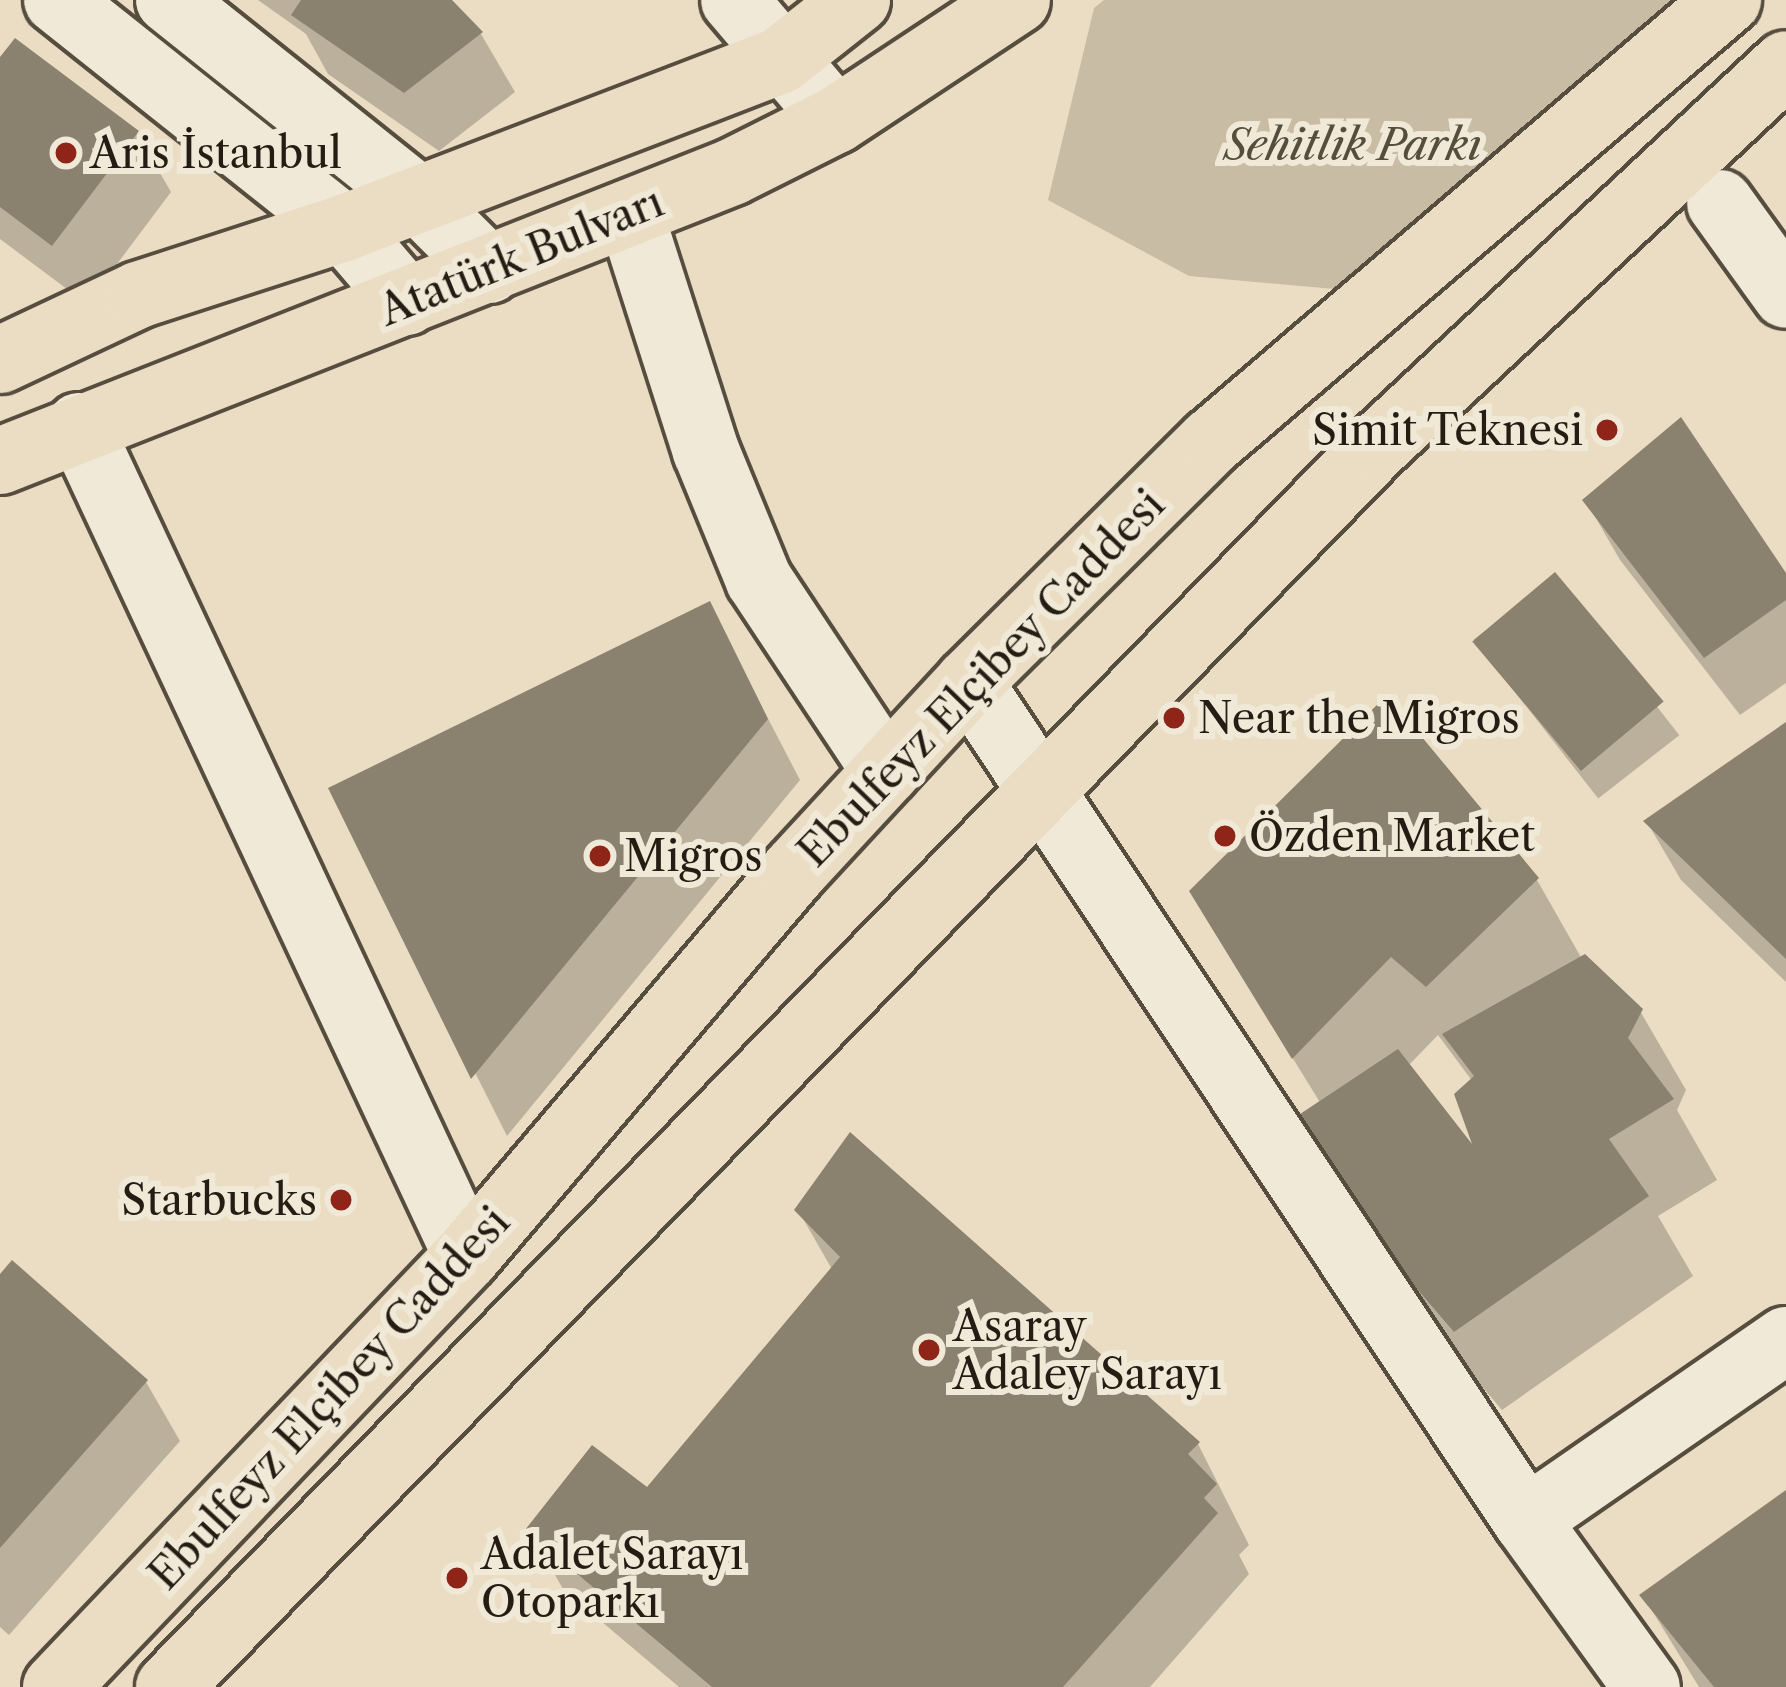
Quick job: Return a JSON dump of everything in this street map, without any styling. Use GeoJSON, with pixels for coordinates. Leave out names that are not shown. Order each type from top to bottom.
{"type":"FeatureCollection","features":[{"type":"Feature","properties":{"kind":"main road","name":"Atatürk Bulvarı"},"geometry":{"type":"LineString","coordinates":[[0,360],[138,295],[344,228],[781,59],[857,0]]}},
{"type":"Feature","properties":{"kind":"main road","name":"Atatürk Bulvarı"},"geometry":{"type":"LineString","coordinates":[[0,461],[630,213],[836,120],[1017,0]]}},
{"type":"Feature","properties":{"kind":"main road","name":"Ebulfeyz Elçibey Caddesi"},"geometry":{"type":"LineString","coordinates":[[56,1687],[466,1256],[969,682],[1212,441],[1728,0]]}},
{"type":"Feature","properties":{"kind":"main road","name":"Ebulfeyz Elçibey Caddesi"},"geometry":{"type":"LineString","coordinates":[[169,1687],[1035,789],[1375,448],[1786,64]]}},
{"type":"Feature","properties":{"kind":"street"},"geometry":{"type":"LineString","coordinates":[[57,0],[344,228],[407,302]]}},
{"type":"Feature","properties":{"kind":"street"},"geometry":{"type":"LineString","coordinates":[[170,0],[417,198],[489,270]]}},
{"type":"Feature","properties":{"kind":"street"},"geometry":{"type":"LineString","coordinates":[[738,2],[836,120]]}},
{"type":"Feature","properties":{"kind":"street"},"geometry":{"type":"LineString","coordinates":[[1720,203],[1786,295]]}},
{"type":"Feature","properties":{"kind":"street"},"geometry":{"type":"LineString","coordinates":[[630,213],[706,451],[759,580],[886,772]]}},
{"type":"Feature","properties":{"kind":"street"},"geometry":{"type":"LineString","coordinates":[[79,427],[466,1256]]}},
{"type":"Feature","properties":{"kind":"street"},"geometry":{"type":"LineString","coordinates":[[969,682],[1035,789],[1526,1520],[1647,1687]]}},
{"type":"Feature","properties":{"kind":"street"},"geometry":{"type":"LineString","coordinates":[[1526,1520],[1786,1340]]}},
{"type":"Feature","properties":{"kind":"green space","name":"Sehitlik Parkı"},"geometry":{"type":"Polygon","coordinates":[[[1104,0],[1755,0],[1379,293],[1189,276],[1048,200],[1094,8],[1104,0]]]}},
{"type":"Feature","properties":{"kind":"building"},"geometry":{"type":"Polygon","coordinates":[[[301,0],[452,0],[483,32],[404,93],[291,15],[301,0]]]}},
{"type":"Feature","properties":{"kind":"building"},"geometry":{"type":"Polygon","coordinates":[[[15,38],[139,131],[52,246],[0,207],[0,57],[15,38]]]}},
{"type":"Feature","properties":{"kind":"building"},"geometry":{"type":"Polygon","coordinates":[[[1681,417],[1786,573],[1786,600],[1704,658],[1582,500],[1681,417]]]}},
{"type":"Feature","properties":{"kind":"building"},"geometry":{"type":"Polygon","coordinates":[[[1555,572],[1664,701],[1581,771],[1472,641],[1555,572]]]}},
{"type":"Feature","properties":{"kind":"building"},"geometry":{"type":"Polygon","coordinates":[[[710,601],[768,719],[471,1079],[328,788],[710,601]]]}},
{"type":"Feature","properties":{"kind":"building"},"geometry":{"type":"Polygon","coordinates":[[[1387,695],[1539,878],[1426,987],[1391,957],[1292,1059],[1189,891],[1387,695]]]}},
{"type":"Feature","properties":{"kind":"building"},"geometry":{"type":"Polygon","coordinates":[[[1786,722],[1786,959],[1643,821],[1786,722]]]}},
{"type":"Feature","properties":{"kind":"building"},"geometry":{"type":"Polygon","coordinates":[[[1585,954],[1643,1009],[1628,1038],[1674,1099],[1609,1139],[1649,1196],[1454,1332],[1279,1128],[1398,1049],[1472,1144],[1454,1094],[1474,1076],[1442,1034],[1585,954]]]}},
{"type":"Feature","properties":{"kind":"building","name":"Asaray Adaley Sarayı"},"geometry":{"type":"Polygon","coordinates":[[[850,1132],[1200,1442],[1188,1454],[1217,1484],[1204,1498],[1218,1513],[1063,1687],[712,1687],[525,1530],[592,1445],[647,1487],[840,1257],[794,1210],[850,1132]]]}},
{"type":"Feature","properties":{"kind":"building"},"geometry":{"type":"Polygon","coordinates":[[[12,1260],[148,1380],[0,1548],[0,1274],[12,1260]]]}},
{"type":"Feature","properties":{"kind":"building"},"geometry":{"type":"Polygon","coordinates":[[[1786,1490],[1786,1687],[1714,1687],[1639,1595],[1786,1490]]]}},
{"type":"Feature","properties":{"kind":"place","name":"Aris İstanbul"},"geometry":{"type":"Point","coordinates":[66,153]}},
{"type":"Feature","properties":{"kind":"place","name":"Simit Teknesi"},"geometry":{"type":"Point","coordinates":[1607,430]}},
{"type":"Feature","properties":{"kind":"place","name":"Near the Migros"},"geometry":{"type":"Point","coordinates":[1174,718]}},
{"type":"Feature","properties":{"kind":"place","name":"Özden Market"},"geometry":{"type":"Point","coordinates":[1225,836]}},
{"type":"Feature","properties":{"kind":"place","name":"Migros"},"geometry":{"type":"Point","coordinates":[600,856]}},
{"type":"Feature","properties":{"kind":"place","name":"Starbucks"},"geometry":{"type":"Point","coordinates":[341,1200]}},
{"type":"Feature","properties":{"kind":"place","name":"Asaray Adaley Sarayı"},"geometry":{"type":"Point","coordinates":[929,1350]}},
{"type":"Feature","properties":{"kind":"place","name":"Adalet Sarayı Otoparkı"},"geometry":{"type":"Point","coordinates":[457,1578]}}]}
